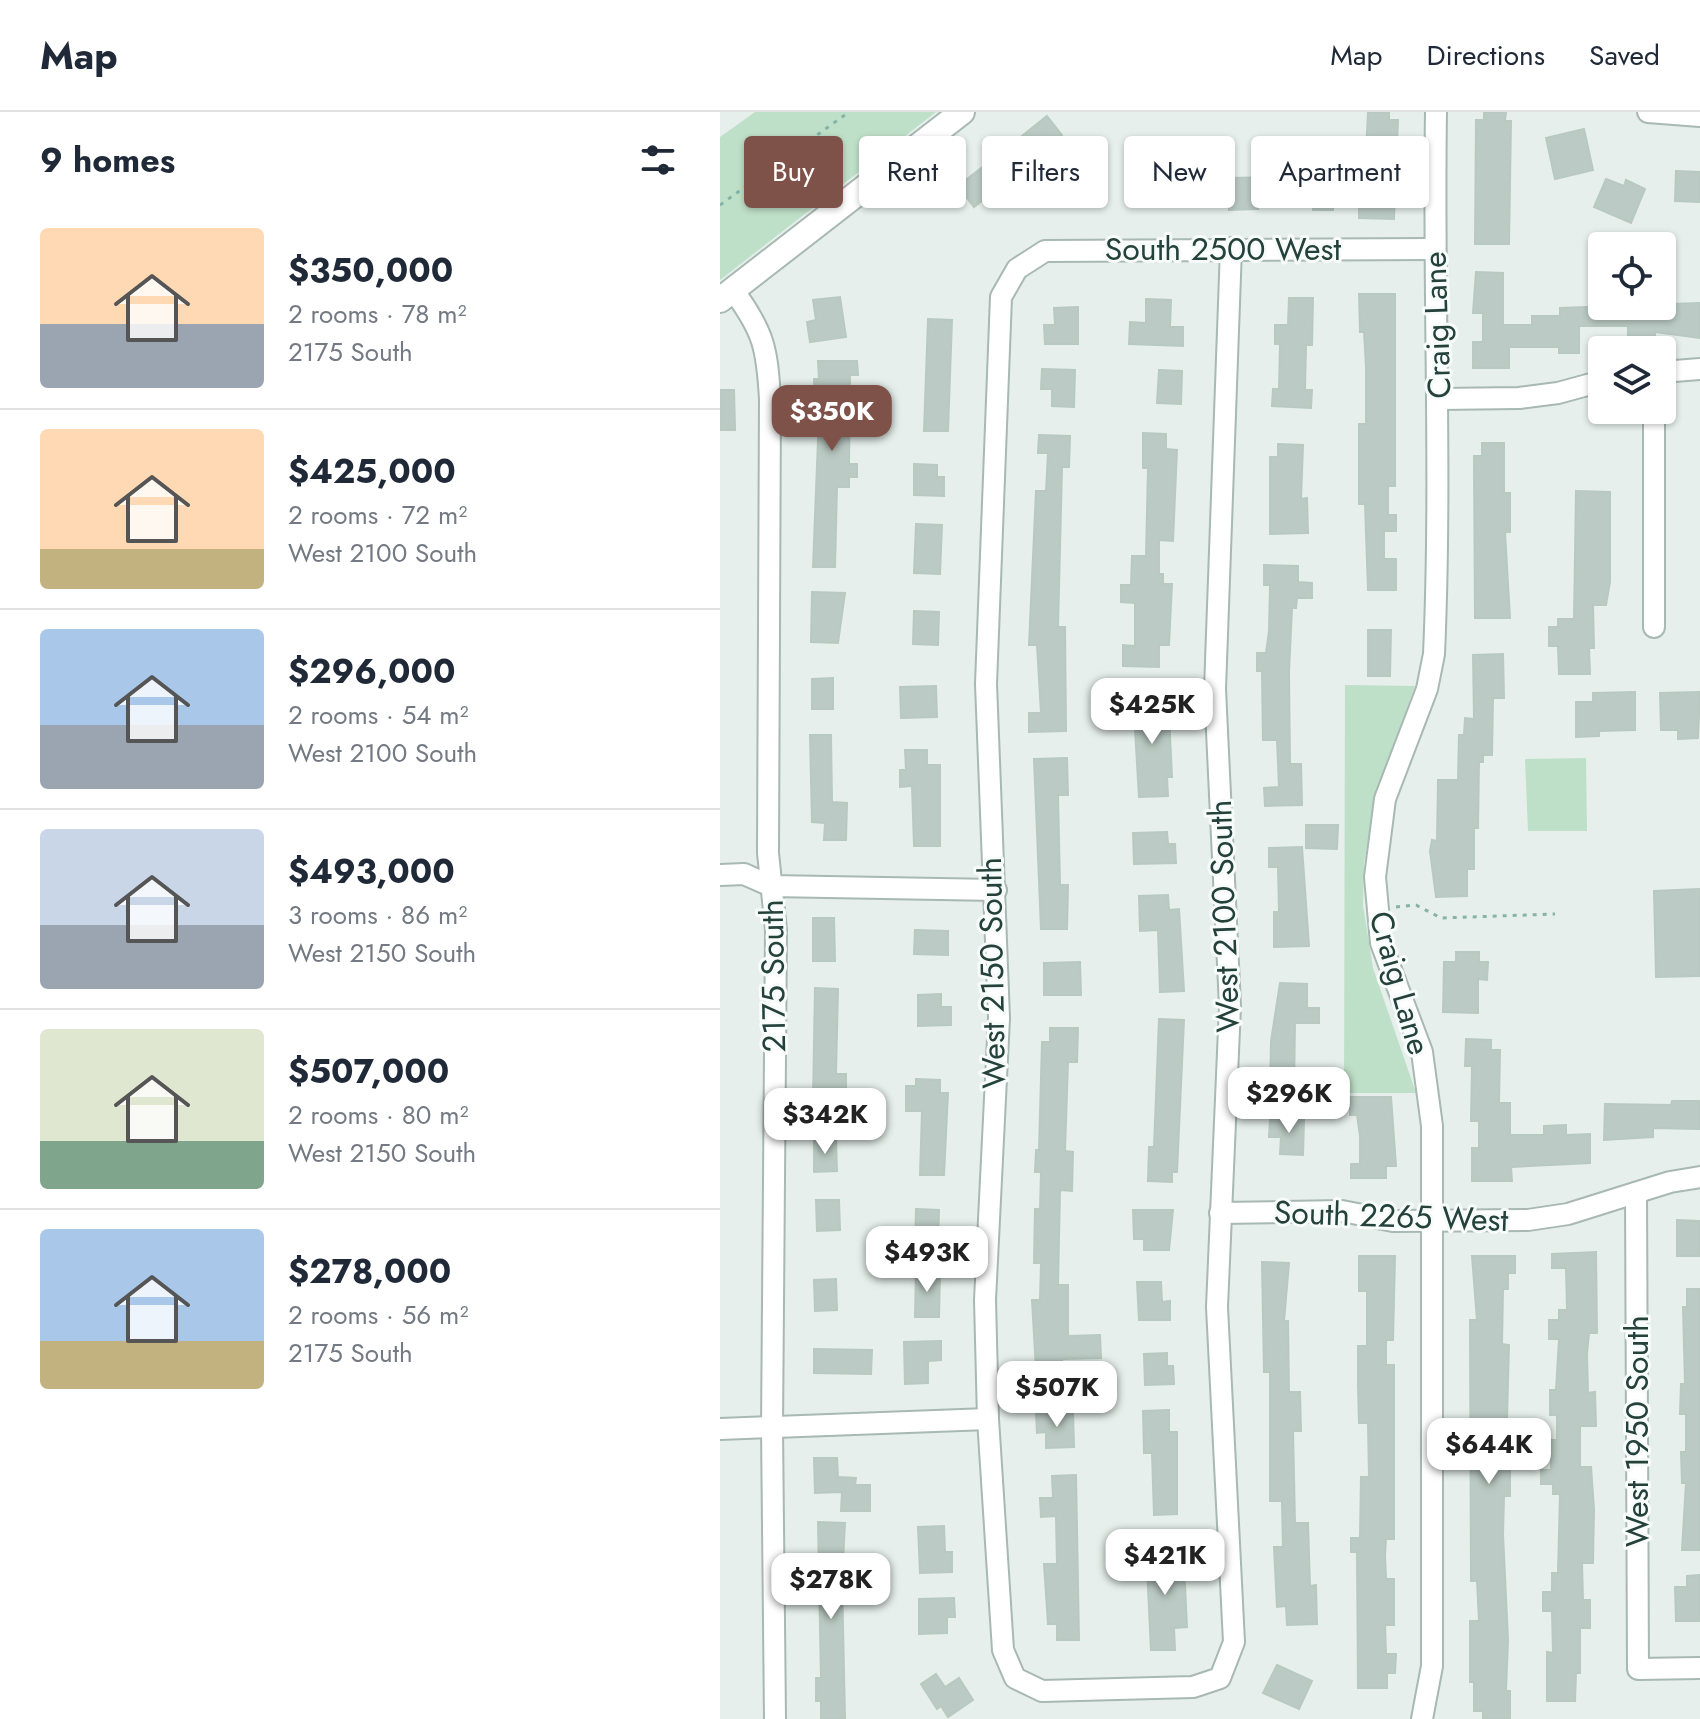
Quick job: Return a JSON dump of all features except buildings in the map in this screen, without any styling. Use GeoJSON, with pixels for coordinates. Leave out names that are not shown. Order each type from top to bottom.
{"type":"FeatureCollection","features":[{"type":"Feature","properties":{"kind":"street"},"geometry":{"type":"LineString","coordinates":[[726,295],[962,112]]}},
{"type":"Feature","properties":{"kind":"street","name":"Craig Lane"},"geometry":{"type":"LineString","coordinates":[[1422,1719],[1432,1666],[1432,1126],[1422,1052],[1381,943],[1375,877],[1385,799],[1427,689],[1434,654],[1439,399],[1434,249],[1436,112]]}},
{"type":"Feature","properties":{"kind":"street"},"geometry":{"type":"LineString","coordinates":[[1648,112],[1700,116]]}},
{"type":"Feature","properties":{"kind":"street","name":"West 2100 South"},"geometry":{"type":"LineString","coordinates":[[1015,1678],[1042,1691],[1193,1687],[1220,1678],[1234,1642],[1217,1307],[1230,1006],[1215,689],[1231,248]]}},
{"type":"Feature","properties":{"kind":"street","name":"South 2500 West"},"geometry":{"type":"LineString","coordinates":[[1017,269],[1045,251],[1434,249]]}},
{"type":"Feature","properties":{"kind":"street","name":"West 2150 South"},"geometry":{"type":"LineString","coordinates":[[1015,1678],[1003,1650],[988,1419],[985,1300],[999,1018],[996,890],[989,826],[986,684],[1001,297],[1017,269]]}},
{"type":"Feature","properties":{"kind":"street","name":"2175 South"},"geometry":{"type":"LineString","coordinates":[[726,295],[757,323],[767,355],[770,399],[768,853],[776,930],[772,1428],[775,1719]]}},
{"type":"Feature","properties":{"kind":"street"},"geometry":{"type":"LineString","coordinates":[[1676,371],[1700,369]]}},
{"type":"Feature","properties":{"kind":"street"},"geometry":{"type":"LineString","coordinates":[[1439,399],[1519,398],[1558,393],[1588,385]]}},
{"type":"Feature","properties":{"kind":"street"},"geometry":{"type":"LineString","coordinates":[[1654,424],[1654,627]]}},
{"type":"Feature","properties":{"kind":"street"},"geometry":{"type":"LineString","coordinates":[[720,875],[744,874],[771,886],[996,890]]}},
{"type":"Feature","properties":{"kind":"street","name":"South 2265 West"},"geometry":{"type":"LineString","coordinates":[[1220,1213],[1342,1211],[1393,1221],[1541,1218],[1581,1211],[1700,1177]]}},
{"type":"Feature","properties":{"kind":"street","name":"West 1950 South"},"geometry":{"type":"LineString","coordinates":[[1636,1193],[1638,1669],[1700,1668]]}},
{"type":"Feature","properties":{"kind":"street"},"geometry":{"type":"LineString","coordinates":[[720,1429],[988,1419]]}},
{"type":"Feature","properties":{"kind":"path"},"geometry":{"type":"LineString","coordinates":[[720,205],[849,112]]}},
{"type":"Feature","properties":{"kind":"path"},"geometry":{"type":"LineString","coordinates":[[1376,908],[1416,905],[1441,918],[1555,914]]}},
{"type":"Feature","properties":{"kind":"green space"},"geometry":{"type":"Polygon","coordinates":[[[755,112],[936,112],[905,136],[859,136],[859,172],[843,184],[843,136],[744,136],[744,208],[813,208],[720,280],[720,137],[755,112]]]}},
{"type":"Feature","properties":{"kind":"green space"},"geometry":{"type":"Polygon","coordinates":[[[1345,685],[1415,686],[1378,787],[1364,863],[1363,905],[1373,968],[1416,1093],[1344,1093],[1345,685]]]}},
{"type":"Feature","properties":{"kind":"green space"},"geometry":{"type":"Polygon","coordinates":[[[1586,758],[1587,831],[1528,831],[1525,759],[1586,758]]]}}]}
